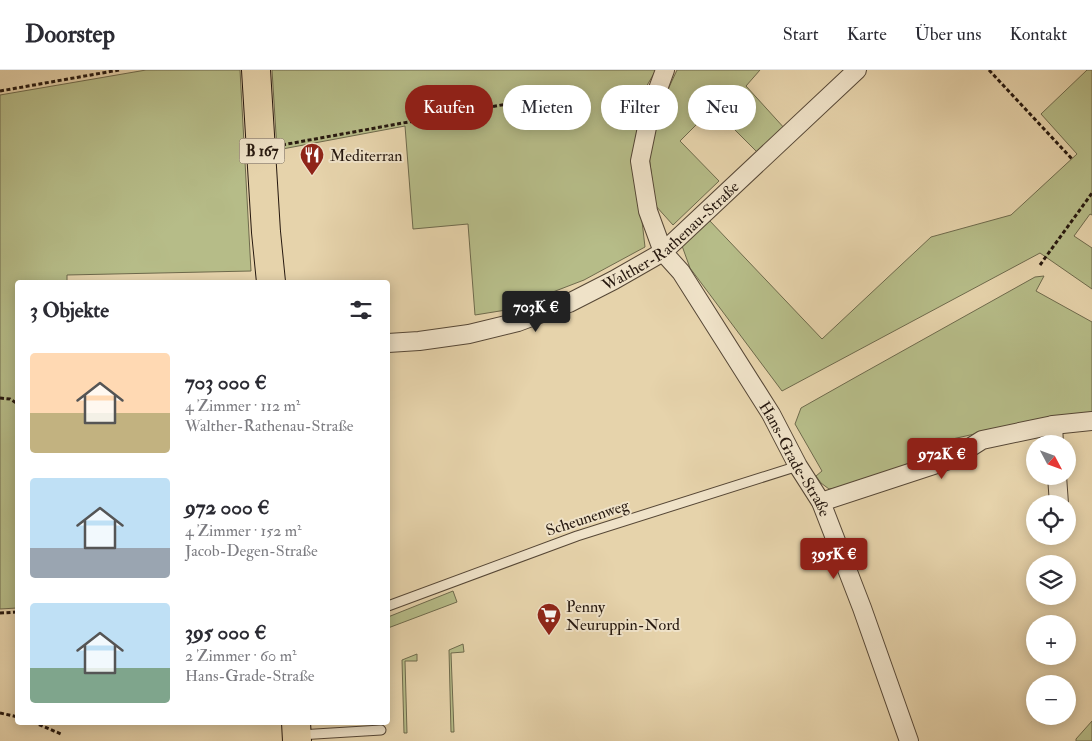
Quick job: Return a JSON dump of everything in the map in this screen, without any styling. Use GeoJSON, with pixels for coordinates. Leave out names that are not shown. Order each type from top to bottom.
{"type":"FeatureCollection","features":[{"type":"Feature","properties":{"kind":"main road","name":"B 167"},"geometry":{"type":"LineString","coordinates":[[256,70],[270,280]]}},
{"type":"Feature","properties":{"kind":"street"},"geometry":{"type":"LineString","coordinates":[[663,252],[648,212],[640,161],[651,108],[665,70]]}},
{"type":"Feature","properties":{"kind":"street","name":"Walther-Rathenau-Straße"},"geometry":{"type":"LineString","coordinates":[[390,343],[468,334],[518,322],[569,303],[663,252],[857,70]]}},
{"type":"Feature","properties":{"kind":"street","name":"Hans-Grade-Straße"},"geometry":{"type":"LineString","coordinates":[[663,252],[681,272],[765,405],[798,466],[821,502],[862,608],[909,741]]}},
{"type":"Feature","properties":{"kind":"street"},"geometry":{"type":"LineString","coordinates":[[821,502],[952,459],[982,440],[1053,425],[1092,421]]}},
{"type":"Feature","properties":{"kind":"street"},"geometry":{"type":"LineString","coordinates":[[1053,425],[1054,435]]}},
{"type":"Feature","properties":{"kind":"lane","name":"Scheunenweg"},"geometry":{"type":"LineString","coordinates":[[390,605],[577,536],[798,466]]}},
{"type":"Feature","properties":{"kind":"lane"},"geometry":{"type":"LineString","coordinates":[[296,733],[381,730]]}},
{"type":"Feature","properties":{"kind":"path"},"geometry":{"type":"LineString","coordinates":[[0,91],[120,70]]}},
{"type":"Feature","properties":{"kind":"path"},"geometry":{"type":"LineString","coordinates":[[989,70],[1072,159]]}},
{"type":"Feature","properties":{"kind":"path"},"geometry":{"type":"LineString","coordinates":[[262,149],[503,105]]}},
{"type":"Feature","properties":{"kind":"path"},"geometry":{"type":"LineString","coordinates":[[1040,265],[1092,193]]}},
{"type":"Feature","properties":{"kind":"path"},"geometry":{"type":"LineString","coordinates":[[0,398],[10,399],[15,402]]}},
{"type":"Feature","properties":{"kind":"path"},"geometry":{"type":"LineString","coordinates":[[0,613],[15,612]]}},
{"type":"Feature","properties":{"kind":"path"},"geometry":{"type":"LineString","coordinates":[[0,713],[15,716]]}},
{"type":"Feature","properties":{"kind":"path"},"geometry":{"type":"LineString","coordinates":[[40,725],[61,734]]}},
{"type":"Feature","properties":{"kind":"green space"},"geometry":{"type":"Polygon","coordinates":[[[146,70],[240,70],[251,271],[67,275],[67,280],[15,280],[15,608],[0,609],[0,95],[146,70]]]}},
{"type":"Feature","properties":{"kind":"green space"},"geometry":{"type":"Polygon","coordinates":[[[272,70],[656,70],[647,85],[601,85],[601,130],[637,130],[634,152],[645,247],[584,280],[506,310],[475,315],[468,224],[413,229],[405,130],[493,130],[493,85],[405,85],[405,126],[277,150],[272,70]]]}},
{"type":"Feature","properties":{"kind":"green space"},"geometry":{"type":"Polygon","coordinates":[[[677,70],[760,70],[747,85],[688,85],[688,130],[691,130],[680,141],[719,181],[673,225],[655,205],[649,155],[654,130],[678,130],[678,85],[670,85],[677,70]]]}},
{"type":"Feature","properties":{"kind":"green space"},"geometry":{"type":"Polygon","coordinates":[[[1087,70],[1092,70],[1092,215],[1090,214],[1074,236],[1092,248],[1092,289],[1040,253],[782,391],[690,268],[681,243],[709,220],[822,339],[931,237],[1011,215],[1077,154],[1041,114],[1087,70]]]}},
{"type":"Feature","properties":{"kind":"green space"},"geometry":{"type":"Polygon","coordinates":[[[756,97],[786,130],[759,154],[735,130],[756,130],[756,97]]]}},
{"type":"Feature","properties":{"kind":"green space"},"geometry":{"type":"Polygon","coordinates":[[[1044,276],[1036,291],[1092,322],[1092,414],[1054,416],[948,440],[950,453],[843,487],[829,489],[821,483],[816,476],[822,471],[795,424],[801,408],[1035,277],[1044,276]]]}},
{"type":"Feature","properties":{"kind":"green space"},"geometry":{"type":"Polygon","coordinates":[[[453,591],[457,602],[390,627],[390,616],[453,591]]]}},
{"type":"Feature","properties":{"kind":"green space"},"geometry":{"type":"Polygon","coordinates":[[[463,644],[464,652],[451,653],[454,732],[451,732],[449,650],[463,644]]]}},
{"type":"Feature","properties":{"kind":"green space"},"geometry":{"type":"Polygon","coordinates":[[[417,654],[417,661],[405,661],[407,733],[404,733],[402,660],[417,654]]]}},
{"type":"Feature","properties":{"kind":"green space"},"geometry":{"type":"Polygon","coordinates":[[[1092,721],[1092,741],[1076,741],[1076,739],[1092,721]]]}},
{"type":"Feature","properties":{"kind":"place","name":"Mediterran"},"geometry":{"type":"Point","coordinates":[312,176]}},
{"type":"Feature","properties":{"kind":"place","name":"Penny Neuruppin-Nord"},"geometry":{"type":"Point","coordinates":[549,636]}}]}
